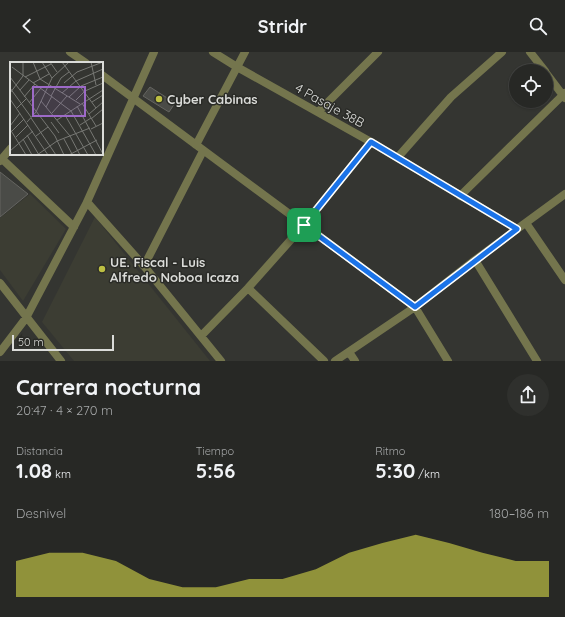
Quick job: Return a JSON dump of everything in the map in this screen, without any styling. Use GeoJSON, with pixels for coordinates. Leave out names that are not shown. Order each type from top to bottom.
{"type":"FeatureCollection","features":[{"type":"Feature","properties":{"kind":"street"},"geometry":{"type":"LineString","coordinates":[[70,52],[84,62]]}},
{"type":"Feature","properties":{"kind":"street"},"geometry":{"type":"LineString","coordinates":[[0,352],[26,318],[74,228],[154,52]]}},
{"type":"Feature","properties":{"kind":"street","name":"4 Pasaje 38B"},"geometry":{"type":"LineString","coordinates":[[213,52],[371,142],[517,229]]}},
{"type":"Feature","properties":{"kind":"street"},"geometry":{"type":"LineString","coordinates":[[196,145],[245,52]]}},
{"type":"Feature","properties":{"kind":"street"},"geometry":{"type":"LineString","coordinates":[[318,112],[378,52]]}},
{"type":"Feature","properties":{"kind":"street"},"geometry":{"type":"LineString","coordinates":[[398,158],[451,97],[502,52]]}},
{"type":"Feature","properties":{"kind":"street"},"geometry":{"type":"LineString","coordinates":[[530,52],[539,64]]}},
{"type":"Feature","properties":{"kind":"street"},"geometry":{"type":"LineString","coordinates":[[103,76],[415,307],[448,361]]}},
{"type":"Feature","properties":{"kind":"street"},"geometry":{"type":"LineString","coordinates":[[460,196],[564,95],[553,82]]}},
{"type":"Feature","properties":{"kind":"street"},"geometry":{"type":"LineString","coordinates":[[201,336],[248,288],[304,225],[371,142]]}},
{"type":"Feature","properties":{"kind":"street"},"geometry":{"type":"LineString","coordinates":[[10,149],[1,160],[74,228]]}},
{"type":"Feature","properties":{"kind":"street"},"geometry":{"type":"LineString","coordinates":[[144,266],[204,150]]}},
{"type":"Feature","properties":{"kind":"street"},"geometry":{"type":"LineString","coordinates":[[335,361],[415,307],[475,260],[565,194]]}},
{"type":"Feature","properties":{"kind":"street"},"geometry":{"type":"LineString","coordinates":[[87,202],[144,266],[221,361]]}},
{"type":"Feature","properties":{"kind":"street"},"geometry":{"type":"LineString","coordinates":[[526,223],[565,280]]}},
{"type":"Feature","properties":{"kind":"street"},"geometry":{"type":"LineString","coordinates":[[475,260],[537,361]]}},
{"type":"Feature","properties":{"kind":"street"},"geometry":{"type":"LineString","coordinates":[[0,283],[61,361]]}},
{"type":"Feature","properties":{"kind":"street"},"geometry":{"type":"LineString","coordinates":[[248,288],[324,361]]}},
{"type":"Feature","properties":{"kind":"street"},"geometry":{"type":"LineString","coordinates":[[349,352],[355,361]]}},
{"type":"Feature","properties":{"kind":"shaded area"},"geometry":{"type":"Polygon","coordinates":[[[30,194],[66,229],[23,301],[0,270],[0,218],[30,194]]]}},
{"type":"Feature","properties":{"kind":"shaded area","name":"UE. Fiscal - Luis Alfredo Noboa Icaza"},"geometry":{"type":"Polygon","coordinates":[[[95,217],[210,361],[74,361],[42,322],[95,217]]]}},
{"type":"Feature","properties":{"kind":"building","name":"Cyber Cabinas"},"geometry":{"type":"Polygon","coordinates":[[[150,87],[175,103],[169,112],[143,96],[150,87]]]}},
{"type":"Feature","properties":{"kind":"building"},"geometry":{"type":"Polygon","coordinates":[[[0,172],[28,194],[0,217],[0,172]]]}},
{"type":"Feature","properties":{"kind":"place","name":"Cyber Cabinas"},"geometry":{"type":"Point","coordinates":[159,99]}},
{"type":"Feature","properties":{"kind":"place","name":"UE. Fiscal - Luis Alfredo Noboa Icaza"},"geometry":{"type":"Point","coordinates":[102,269]}},
{"type":"Feature","properties":{"kind":"route"},"geometry":{"type":"LineString","coordinates":[[371,142],[517,229],[415,307],[304,225],[371,142]]}}]}
